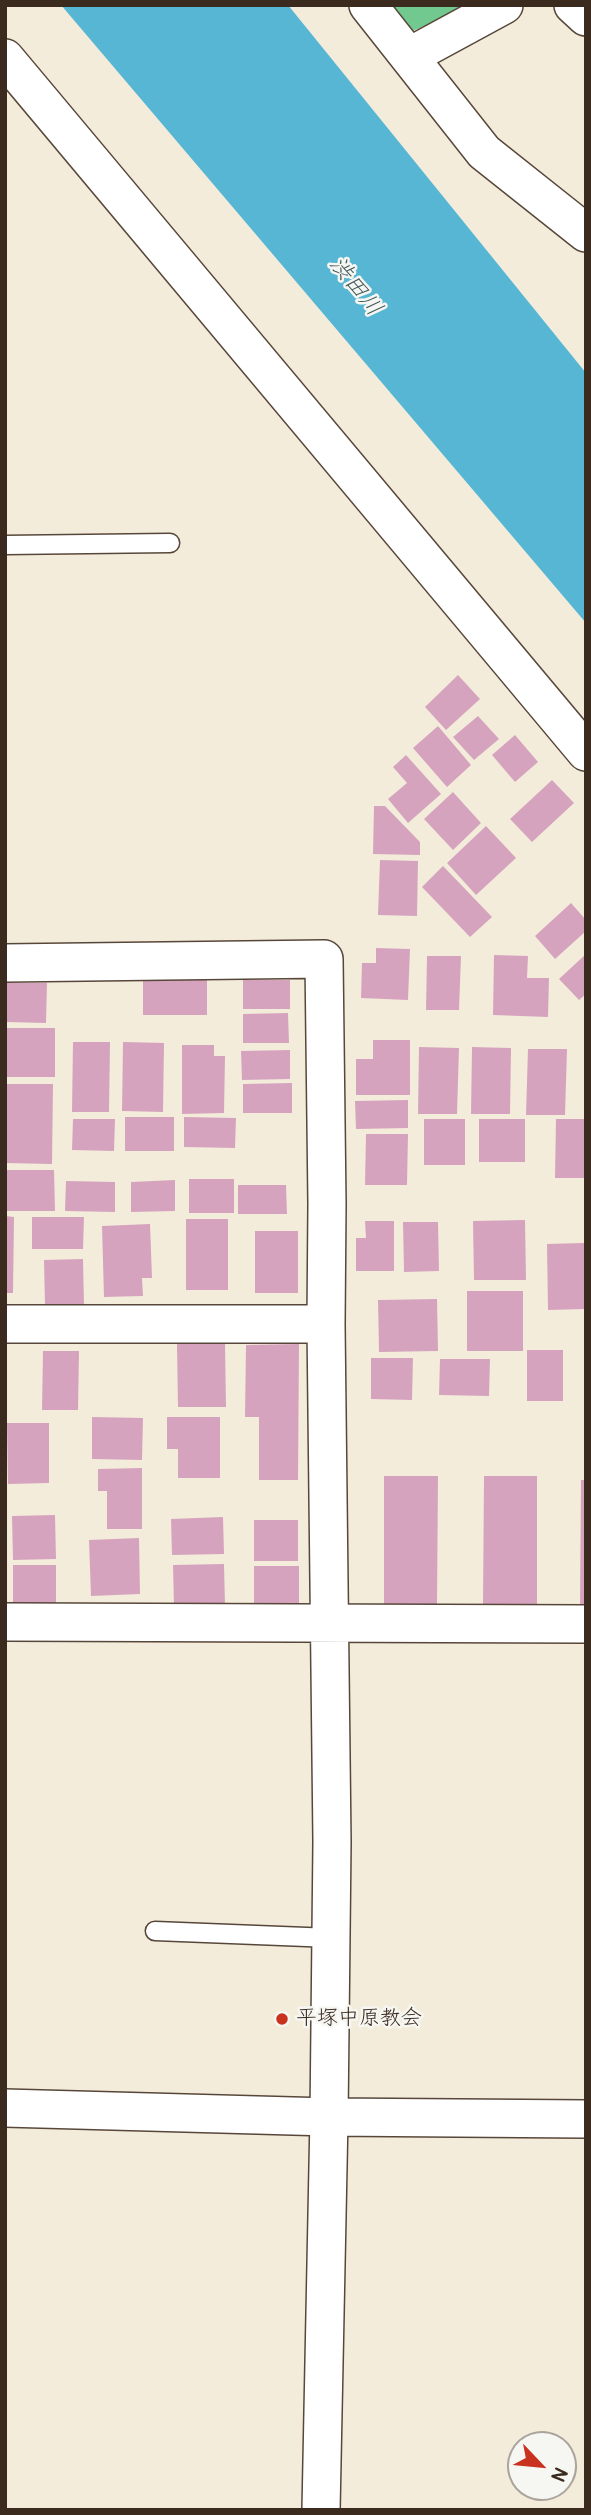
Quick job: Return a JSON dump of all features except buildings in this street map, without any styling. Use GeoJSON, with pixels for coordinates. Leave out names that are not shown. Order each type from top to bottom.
{"type":"FeatureCollection","features":[{"type":"Feature","properties":{"kind":"street"},"geometry":{"type":"LineString","coordinates":[[368,5],[484,152],[586,233]]}},
{"type":"Feature","properties":{"kind":"street"},"geometry":{"type":"LineString","coordinates":[[410,56],[504,5]]}},
{"type":"Feature","properties":{"kind":"street"},"geometry":{"type":"LineString","coordinates":[[573,5],[586,17]]}},
{"type":"Feature","properties":{"kind":"street"},"geometry":{"type":"LineString","coordinates":[[5,58],[586,752]]}},
{"type":"Feature","properties":{"kind":"street"},"geometry":{"type":"LineString","coordinates":[[5,963],[324,959],[332,1938],[321,2510]]}},
{"type":"Feature","properties":{"kind":"street"},"geometry":{"type":"LineString","coordinates":[[5,1324],[326,1324]]}},
{"type":"Feature","properties":{"kind":"street"},"geometry":{"type":"LineString","coordinates":[[5,1622],[586,1625]]}},
{"type":"Feature","properties":{"kind":"street"},"geometry":{"type":"LineString","coordinates":[[5,2108],[329,2117],[586,2119]]}},
{"type":"Feature","properties":{"kind":"lane"},"geometry":{"type":"LineString","coordinates":[[5,545],[170,543]]}},
{"type":"Feature","properties":{"kind":"lane"},"geometry":{"type":"LineString","coordinates":[[155,1931],[332,1938]]}},
{"type":"Feature","properties":{"kind":"green space"},"geometry":{"type":"Polygon","coordinates":[[[388,5],[475,5],[410,32],[388,5]]]}},
{"type":"Feature","properties":{"kind":"water","name":"渋田川"},"geometry":{"type":"Polygon","coordinates":[[[61,5],[288,5],[586,373],[586,623],[61,5]]]}},
{"type":"Feature","properties":{"kind":"place","name":"平塚中原教会"},"geometry":{"type":"Point","coordinates":[282,2019]}}]}
